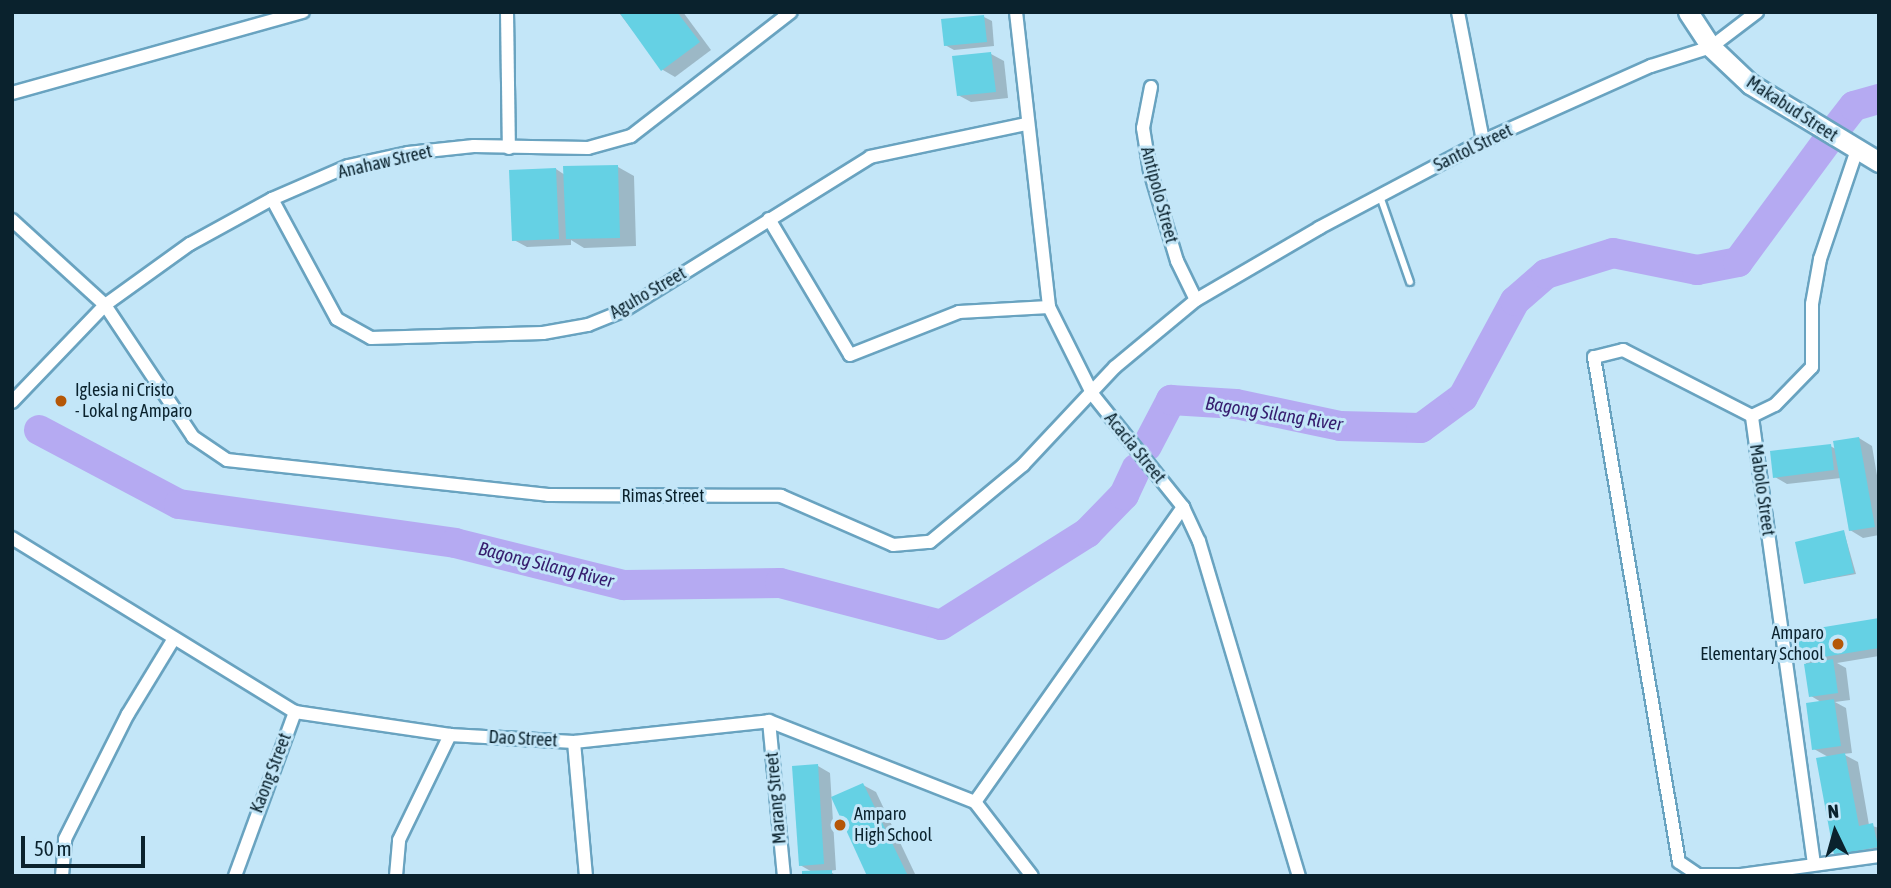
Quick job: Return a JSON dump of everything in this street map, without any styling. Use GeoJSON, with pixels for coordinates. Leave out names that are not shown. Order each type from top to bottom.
{"type":"FeatureCollection","features":[{"type":"Feature","properties":{"kind":"street"},"geometry":{"type":"LineString","coordinates":[[12,93],[303,12]]}},
{"type":"Feature","properties":{"kind":"street"},"geometry":{"type":"LineString","coordinates":[[507,12],[509,148]]}},
{"type":"Feature","properties":{"kind":"street","name":"Anahaw Street"},"geometry":{"type":"LineString","coordinates":[[12,402],[106,305],[190,244],[272,199],[348,166],[408,153],[474,146],[588,148],[631,136],[790,12]]}},
{"type":"Feature","properties":{"kind":"street","name":"Acacia Street"},"geometry":{"type":"LineString","coordinates":[[1016,12],[1026,124],[1049,307],[1093,395],[1183,507],[1199,541],[1299,876]]}},
{"type":"Feature","properties":{"kind":"street"},"geometry":{"type":"LineString","coordinates":[[1458,12],[1483,141]]}},
{"type":"Feature","properties":{"kind":"street","name":"Makabud Street"},"geometry":{"type":"LineString","coordinates":[[1688,12],[1711,47],[1750,84],[1879,162]]}},
{"type":"Feature","properties":{"kind":"street","name":"Santol Street"},"geometry":{"type":"LineString","coordinates":[[1196,300],[1483,141],[1651,66],[1711,47],[1757,12]]}},
{"type":"Feature","properties":{"kind":"street","name":"Antipolo Street"},"geometry":{"type":"LineString","coordinates":[[1151,87],[1143,128],[1150,171],[1177,261],[1196,300]]}},
{"type":"Feature","properties":{"kind":"street","name":"Aguho Street"},"geometry":{"type":"LineString","coordinates":[[272,199],[337,319],[371,338],[543,332],[588,325],[623,311],[870,157],[1026,124]]}},
{"type":"Feature","properties":{"kind":"street"},"geometry":{"type":"LineString","coordinates":[[1857,150],[1820,259],[1812,304],[1812,367],[1775,405],[1752,416],[1623,350],[1594,357],[1679,862],[1698,876],[1741,875],[1879,856]]}},
{"type":"Feature","properties":{"kind":"street"},"geometry":{"type":"LineString","coordinates":[[769,219],[850,355],[959,312],[1049,307]]}},
{"type":"Feature","properties":{"kind":"street","name":"Rimas Street"},"geometry":{"type":"LineString","coordinates":[[12,220],[106,305],[193,437],[227,460],[548,495],[781,496],[893,545],[930,542],[1023,465],[1093,395],[1115,367],[1196,300]]}},
{"type":"Feature","properties":{"kind":"street","name":"Mabolo Street"},"geometry":{"type":"LineString","coordinates":[[1752,416],[1814,864]]}},
{"type":"Feature","properties":{"kind":"street"},"geometry":{"type":"LineString","coordinates":[[1032,876],[975,803],[1183,507]]}},
{"type":"Feature","properties":{"kind":"street","name":"Dao Street"},"geometry":{"type":"LineString","coordinates":[[12,538],[173,640],[295,712],[450,735],[574,742],[769,720],[975,803]]}},
{"type":"Feature","properties":{"kind":"street"},"geometry":{"type":"LineString","coordinates":[[62,876],[65,839],[128,714],[173,640]]}},
{"type":"Feature","properties":{"kind":"street","name":"Kaong Street"},"geometry":{"type":"LineString","coordinates":[[236,876],[295,712]]}},
{"type":"Feature","properties":{"kind":"street","name":"Marang Street"},"geometry":{"type":"LineString","coordinates":[[769,720],[784,876]]}},
{"type":"Feature","properties":{"kind":"street"},"geometry":{"type":"LineString","coordinates":[[396,876],[400,840],[450,735]]}},
{"type":"Feature","properties":{"kind":"street"},"geometry":{"type":"LineString","coordinates":[[574,742],[586,876]]}},
{"type":"Feature","properties":{"kind":"lane"},"geometry":{"type":"LineString","coordinates":[[1380,196],[1410,282]]}},
{"type":"Feature","properties":{"kind":"building"},"geometry":{"type":"Polygon","coordinates":[[[619,12],[677,12],[700,42],[661,71],[619,12]]]}},
{"type":"Feature","properties":{"kind":"building"},"geometry":{"type":"Polygon","coordinates":[[[984,15],[987,42],[944,46],[941,19],[984,15]]]}},
{"type":"Feature","properties":{"kind":"building"},"geometry":{"type":"Polygon","coordinates":[[[991,52],[996,92],[957,96],[952,56],[991,52]]]}},
{"type":"Feature","properties":{"kind":"building"},"geometry":{"type":"Polygon","coordinates":[[[618,165],[620,238],[566,239],[563,166],[618,165]]]}},
{"type":"Feature","properties":{"kind":"building"},"geometry":{"type":"Polygon","coordinates":[[[556,168],[559,239],[512,241],[509,170],[556,168]]]}},
{"type":"Feature","properties":{"kind":"building"},"geometry":{"type":"Polygon","coordinates":[[[1859,437],[1875,527],[1849,531],[1833,441],[1859,437]]]}},
{"type":"Feature","properties":{"kind":"building"},"geometry":{"type":"Polygon","coordinates":[[[1831,444],[1834,470],[1773,478],[1770,451],[1831,444]]]}},
{"type":"Feature","properties":{"kind":"building"},"geometry":{"type":"Polygon","coordinates":[[[1844,530],[1854,573],[1804,584],[1795,542],[1844,530]]]}},
{"type":"Feature","properties":{"kind":"building"},"geometry":{"type":"Polygon","coordinates":[[[1879,618],[1879,648],[1799,661],[1794,632],[1879,618]]]}},
{"type":"Feature","properties":{"kind":"building"},"geometry":{"type":"Polygon","coordinates":[[[1833,659],[1838,693],[1809,697],[1804,664],[1833,659]]]}},
{"type":"Feature","properties":{"kind":"building"},"geometry":{"type":"Polygon","coordinates":[[[1834,699],[1841,746],[1812,750],[1806,703],[1834,699]]]}},
{"type":"Feature","properties":{"kind":"building"},"geometry":{"type":"Polygon","coordinates":[[[1845,753],[1859,826],[1873,823],[1878,847],[1834,855],[1816,758],[1845,753]]]}},
{"type":"Feature","properties":{"kind":"building"},"geometry":{"type":"Polygon","coordinates":[[[818,764],[824,864],[799,866],[792,766],[818,764]]]}},
{"type":"Feature","properties":{"kind":"building"},"geometry":{"type":"Polygon","coordinates":[[[863,783],[908,876],[867,876],[831,797],[863,783]]]}},
{"type":"Feature","properties":{"kind":"building"},"geometry":{"type":"Polygon","coordinates":[[[832,870],[832,876],[802,876],[802,871],[832,870]]]}},
{"type":"Feature","properties":{"kind":"waterway","name":"Bagong Silang River"},"geometry":{"type":"LineString","coordinates":[[1839,125],[1854,106],[1879,99]]}},
{"type":"Feature","properties":{"kind":"waterway","name":"Bagong Silang River"},"geometry":{"type":"LineString","coordinates":[[1147,446],[1171,400],[1236,404],[1340,426],[1421,428],[1463,397],[1515,301],[1546,274],[1613,253],[1697,270],[1738,262],[1830,137]]}},
{"type":"Feature","properties":{"kind":"waterway","name":"Bagong Silang River"},"geometry":{"type":"LineString","coordinates":[[39,430],[179,504],[455,543],[624,585],[780,583],[941,625],[1087,533],[1124,495],[1136,469]]}},
{"type":"Feature","properties":{"kind":"place","name":"Iglesia ni Cristo - Lokal ng Amparo"},"geometry":{"type":"Point","coordinates":[61,401]}},
{"type":"Feature","properties":{"kind":"place","name":"Amparo Elementary School"},"geometry":{"type":"Point","coordinates":[1838,644]}},
{"type":"Feature","properties":{"kind":"place","name":"Amparo High School"},"geometry":{"type":"Point","coordinates":[840,825]}}]}
